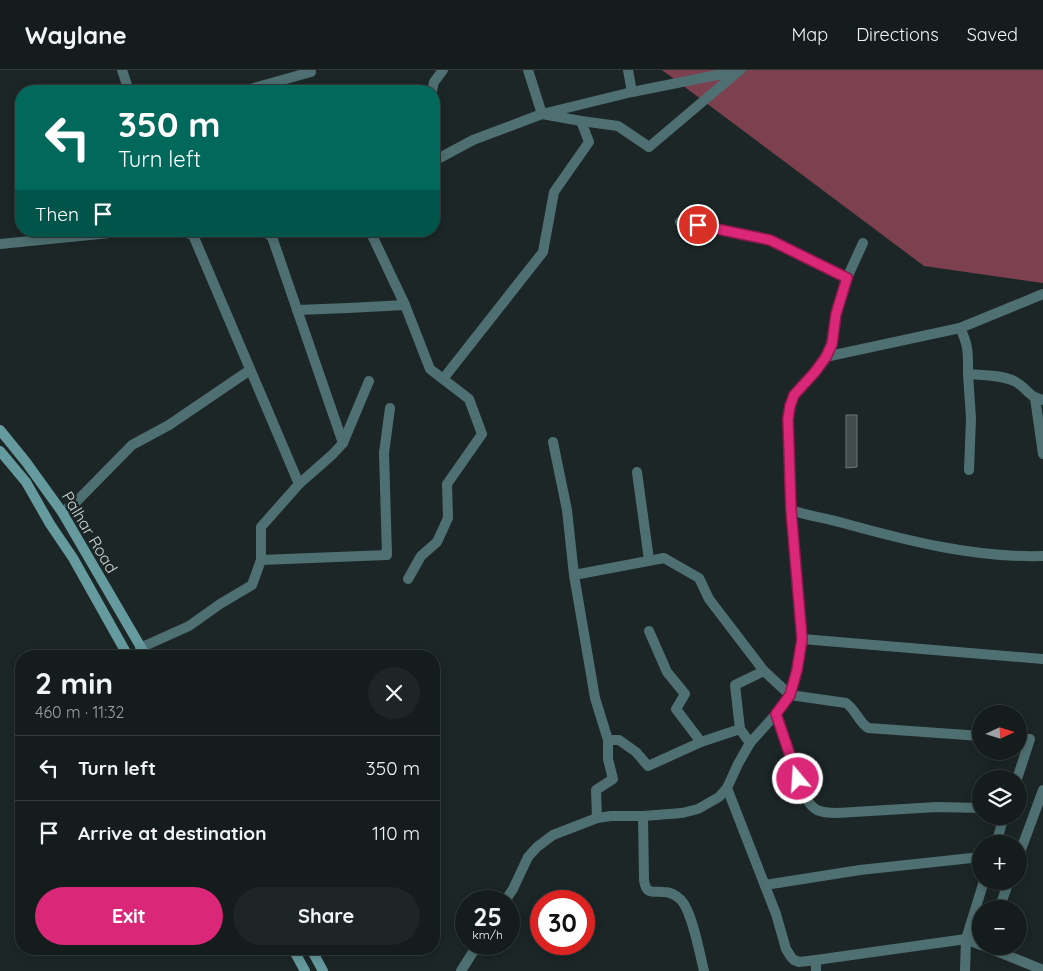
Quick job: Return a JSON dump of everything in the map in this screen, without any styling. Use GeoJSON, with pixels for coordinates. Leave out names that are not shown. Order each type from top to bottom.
{"type":"FeatureCollection","features":[{"type":"Feature","properties":{"kind":"main road","name":"Palhar Road"},"geometry":{"type":"LineString","coordinates":[[0,430],[62,512],[142,650]]}},
{"type":"Feature","properties":{"kind":"main road","name":"Palhar Road"},"geometry":{"type":"LineString","coordinates":[[0,450],[26,482],[125,650]]}},
{"type":"Feature","properties":{"kind":"main road"},"geometry":{"type":"LineString","coordinates":[[296,955],[305,971]]}},
{"type":"Feature","properties":{"kind":"main road"},"geometry":{"type":"LineString","coordinates":[[314,955],[323,971]]}},
{"type":"Feature","properties":{"kind":"street"},"geometry":{"type":"LineString","coordinates":[[122,70],[127,85]]}},
{"type":"Feature","properties":{"kind":"street"},"geometry":{"type":"LineString","coordinates":[[433,85],[442,70]]}},
{"type":"Feature","properties":{"kind":"street"},"geometry":{"type":"LineString","coordinates":[[528,70],[542,114]]}},
{"type":"Feature","properties":{"kind":"street"},"geometry":{"type":"LineString","coordinates":[[628,70],[632,92]]}},
{"type":"Feature","properties":{"kind":"street"},"geometry":{"type":"LineString","coordinates":[[542,114],[618,126],[649,147],[739,70]]}},
{"type":"Feature","properties":{"kind":"street"},"geometry":{"type":"LineString","coordinates":[[440,158],[473,140],[542,114],[632,92],[739,70]]}},
{"type":"Feature","properties":{"kind":"street"},"geometry":{"type":"LineString","coordinates":[[264,85],[311,72]]}},
{"type":"Feature","properties":{"kind":"street"},"geometry":{"type":"LineString","coordinates":[[443,379],[543,252],[554,192],[589,142],[581,121]]}},
{"type":"Feature","properties":{"kind":"street"},"geometry":{"type":"LineString","coordinates":[[680,222],[770,240],[847,278]]}},
{"type":"Feature","properties":{"kind":"street"},"geometry":{"type":"LineString","coordinates":[[0,244],[70,237]]}},
{"type":"Feature","properties":{"kind":"street"},"geometry":{"type":"LineString","coordinates":[[194,237],[298,484]]}},
{"type":"Feature","properties":{"kind":"street"},"geometry":{"type":"LineString","coordinates":[[272,237],[343,443]]}},
{"type":"Feature","properties":{"kind":"street"},"geometry":{"type":"LineString","coordinates":[[373,237],[405,305],[430,369],[469,399],[482,434],[447,484],[448,518],[437,542],[421,556],[408,579]]}},
{"type":"Feature","properties":{"kind":"street"},"geometry":{"type":"LineString","coordinates":[[512,890],[528,857],[537,847],[554,835],[597,818],[682,813],[698,809],[719,797],[727,788],[750,744],[790,695],[797,670],[802,639],[791,510],[788,419],[790,406],[794,395],[815,372],[826,357],[832,344],[836,314],[847,278],[864,242]]}},
{"type":"Feature","properties":{"kind":"street"},"geometry":{"type":"LineString","coordinates":[[826,357],[960,328],[1043,294]]}},
{"type":"Feature","properties":{"kind":"street"},"geometry":{"type":"LineString","coordinates":[[297,310],[405,305]]}},
{"type":"Feature","properties":{"kind":"street"},"geometry":{"type":"LineString","coordinates":[[960,328],[968,348],[971,418],[969,470]]}},
{"type":"Feature","properties":{"kind":"street"},"geometry":{"type":"LineString","coordinates":[[62,512],[75,503],[132,445],[169,425],[250,370]]}},
{"type":"Feature","properties":{"kind":"street"},"geometry":{"type":"LineString","coordinates":[[968,374],[1008,379],[1018,383],[1029,394],[1039,399],[1043,454]]}},
{"type":"Feature","properties":{"kind":"street"},"geometry":{"type":"LineString","coordinates":[[147,650],[189,626],[220,604],[252,585],[261,560],[261,527],[298,484],[343,443],[369,381]]}},
{"type":"Feature","properties":{"kind":"street"},"geometry":{"type":"LineString","coordinates":[[261,560],[387,555],[384,453],[390,408]]}},
{"type":"Feature","properties":{"kind":"street"},"geometry":{"type":"LineString","coordinates":[[553,442],[567,510],[574,575],[595,698],[608,740],[608,759],[613,779],[596,790],[597,818]]}},
{"type":"Feature","properties":{"kind":"street"},"geometry":{"type":"LineString","coordinates":[[637,472],[649,560]]}},
{"type":"Feature","properties":{"kind":"street"},"geometry":{"type":"LineString","coordinates":[[791,510],[804,515],[945,548],[1025,557],[1043,556]]}},
{"type":"Feature","properties":{"kind":"street"},"geometry":{"type":"LineString","coordinates":[[574,575],[664,558],[699,578],[709,599],[764,671],[790,695],[846,704],[851,707],[868,728],[972,735]]}},
{"type":"Feature","properties":{"kind":"street"},"geometry":{"type":"LineString","coordinates":[[649,630],[667,672],[685,694],[676,709],[701,742]]}},
{"type":"Feature","properties":{"kind":"street"},"geometry":{"type":"LineString","coordinates":[[802,639],[1043,659]]}},
{"type":"Feature","properties":{"kind":"street"},"geometry":{"type":"LineString","coordinates":[[750,744],[740,729],[735,685],[764,671]]}},
{"type":"Feature","properties":{"kind":"street"},"geometry":{"type":"LineString","coordinates":[[776,714],[804,795],[810,805],[823,813],[937,807],[972,808]]}},
{"type":"Feature","properties":{"kind":"street"},"geometry":{"type":"LineString","coordinates":[[608,740],[619,740],[636,752],[648,766],[701,742],[740,729]]}},
{"type":"Feature","properties":{"kind":"street"},"geometry":{"type":"LineString","coordinates":[[727,788],[776,914],[786,949],[794,960],[816,966],[966,939],[972,941]]}},
{"type":"Feature","properties":{"kind":"street"},"geometry":{"type":"LineString","coordinates":[[1027,835],[1043,790]]}},
{"type":"Feature","properties":{"kind":"street"},"geometry":{"type":"LineString","coordinates":[[643,816],[645,887],[652,892],[674,894],[683,902],[689,914],[704,971]]}},
{"type":"Feature","properties":{"kind":"street"},"geometry":{"type":"LineString","coordinates":[[765,885],[860,870],[972,858]]}},
{"type":"Feature","properties":{"kind":"street"},"geometry":{"type":"LineString","coordinates":[[965,971],[966,939],[981,890]]}},
{"type":"Feature","properties":{"kind":"street"},"geometry":{"type":"LineString","coordinates":[[462,971],[471,955]]}},
{"type":"Feature","properties":{"kind":"street"},"geometry":{"type":"LineString","coordinates":[[1006,955],[1043,970]]}},
{"type":"Feature","properties":{"kind":"shaded area"},"geometry":{"type":"Polygon","coordinates":[[[662,70],[1043,70],[1043,283],[924,266],[662,70]]]}},
{"type":"Feature","properties":{"kind":"building"},"geometry":{"type":"Polygon","coordinates":[[[846,415],[857,415],[857,467],[846,468],[846,415]]]}},
{"type":"Feature","properties":{"kind":"route"},"geometry":{"type":"LineString","coordinates":[[698,225],[770,240],[847,278],[836,314],[832,344],[826,357],[815,372],[794,395],[788,419],[791,510],[802,639],[797,670],[790,695],[776,714],[798,779]]}}]}
